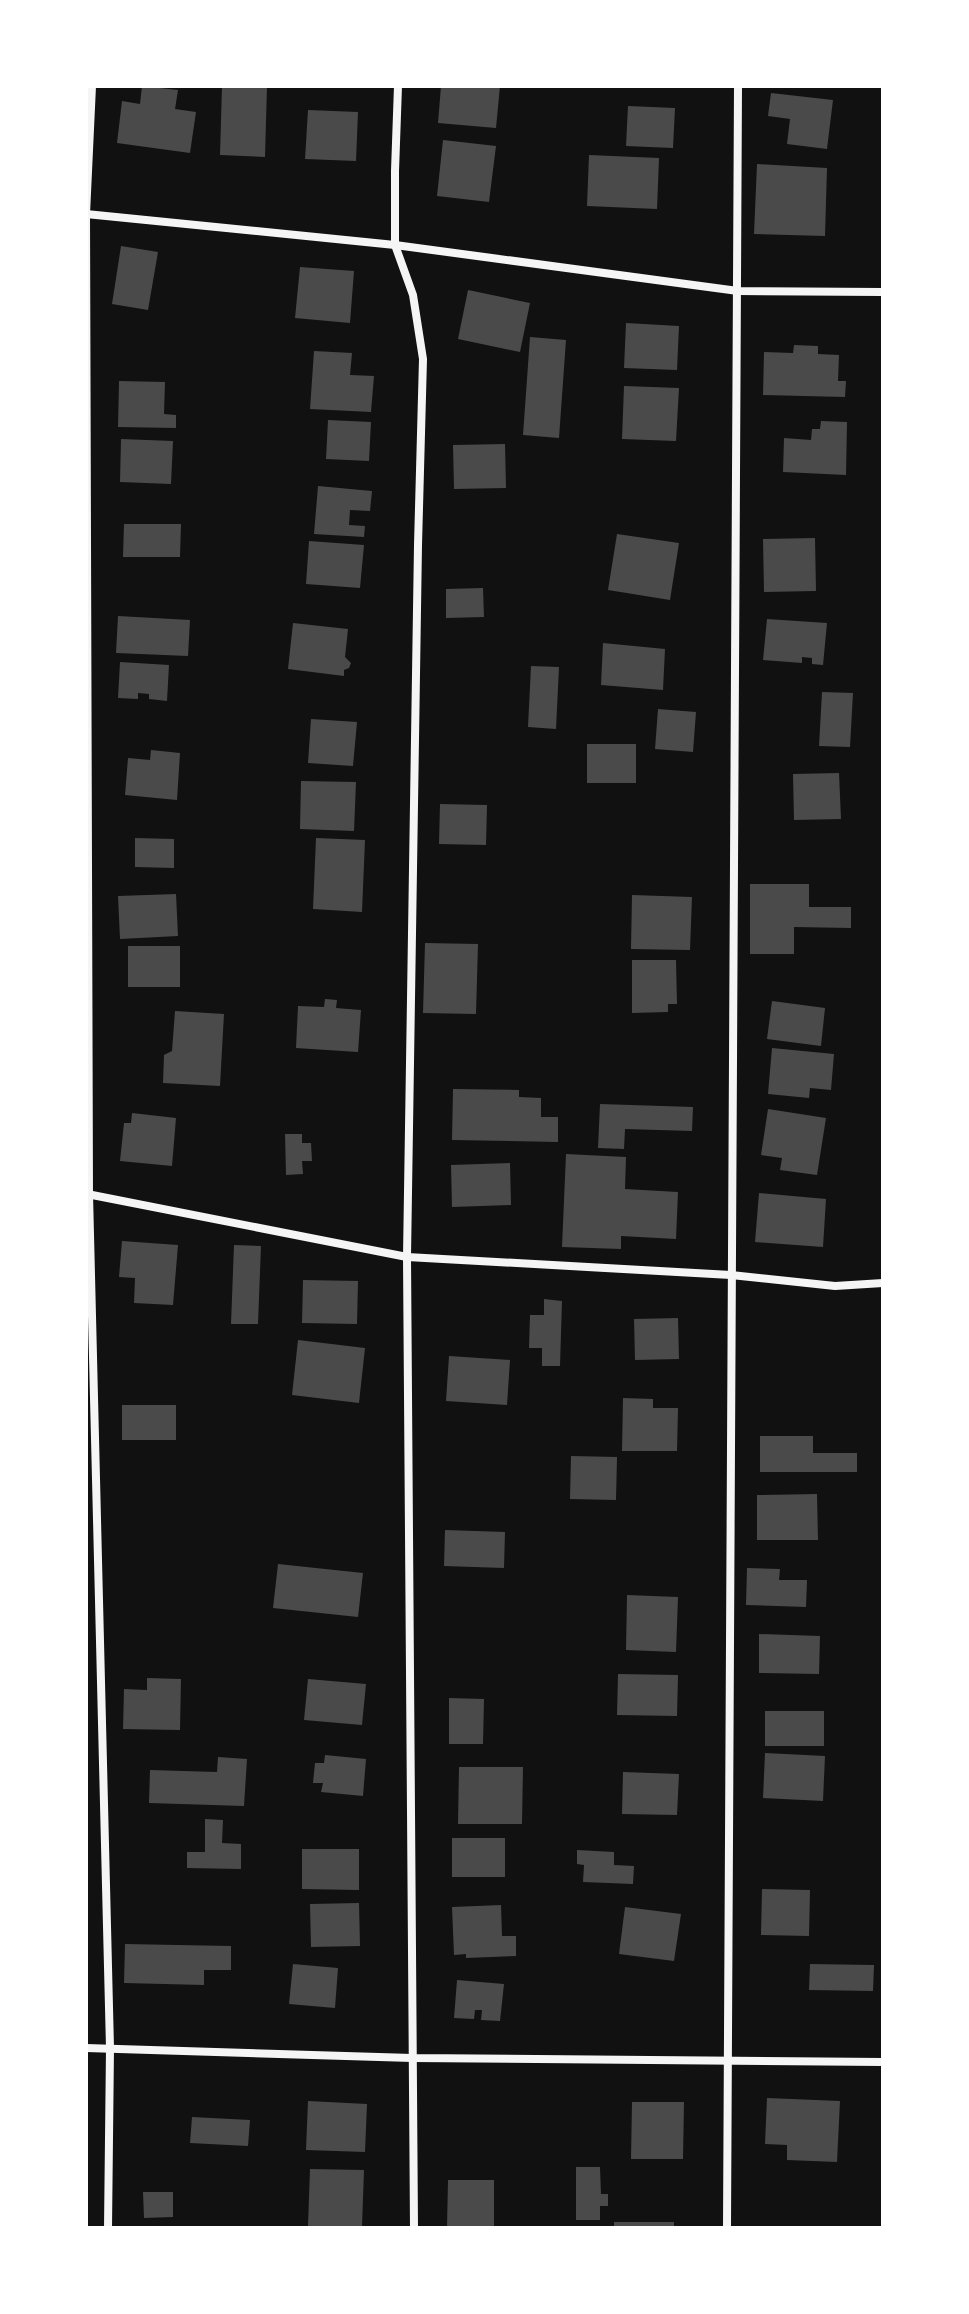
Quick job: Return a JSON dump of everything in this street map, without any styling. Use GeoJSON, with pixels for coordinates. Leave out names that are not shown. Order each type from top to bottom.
{"type":"FeatureCollection","features":[{"type":"Feature","properties":{"kind":"street"},"geometry":{"type":"LineString","coordinates":[[92,86],[86,214],[88,1194],[110,2048],[108,2228]]}},
{"type":"Feature","properties":{"kind":"street"},"geometry":{"type":"LineString","coordinates":[[398,86],[395,245],[413,295],[423,359],[407,1257],[414,2228]]}},
{"type":"Feature","properties":{"kind":"street"},"geometry":{"type":"LineString","coordinates":[[727,2228],[738,86]]}},
{"type":"Feature","properties":{"kind":"street"},"geometry":{"type":"LineString","coordinates":[[86,214],[395,245],[738,291],[883,292]]}},
{"type":"Feature","properties":{"kind":"street"},"geometry":{"type":"LineString","coordinates":[[88,1194],[407,1257],[731,1275],[835,1286],[883,1283]]}},
{"type":"Feature","properties":{"kind":"street"},"geometry":{"type":"LineString","coordinates":[[86,2048],[412,2058],[883,2062]]}},
{"type":"Feature","properties":{"kind":"building"},"geometry":{"type":"Polygon","coordinates":[[[142,86],[178,90],[175,109],[196,112],[190,153],[117,143],[122,101],[140,104],[142,86]]]}},
{"type":"Feature","properties":{"kind":"building"},"geometry":{"type":"Polygon","coordinates":[[[222,86],[267,86],[265,157],[220,155],[222,86]]]}},
{"type":"Feature","properties":{"kind":"building"},"geometry":{"type":"Polygon","coordinates":[[[441,86],[500,86],[496,128],[438,123],[441,86]]]}},
{"type":"Feature","properties":{"kind":"building"},"geometry":{"type":"Polygon","coordinates":[[[771,93],[833,100],[827,149],[787,144],[790,119],[768,116],[771,93]]]}},
{"type":"Feature","properties":{"kind":"building"},"geometry":{"type":"Polygon","coordinates":[[[628,106],[675,108],[673,148],[626,146],[628,106]]]}},
{"type":"Feature","properties":{"kind":"building"},"geometry":{"type":"Polygon","coordinates":[[[308,110],[358,112],[356,161],[305,159],[308,110]]]}},
{"type":"Feature","properties":{"kind":"building"},"geometry":{"type":"Polygon","coordinates":[[[443,140],[496,146],[489,202],[437,196],[443,140]]]}},
{"type":"Feature","properties":{"kind":"building"},"geometry":{"type":"Polygon","coordinates":[[[589,155],[659,158],[657,209],[587,206],[589,155]]]}},
{"type":"Feature","properties":{"kind":"building"},"geometry":{"type":"Polygon","coordinates":[[[757,164],[827,168],[825,236],[754,234],[757,164]]]}},
{"type":"Feature","properties":{"kind":"building"},"geometry":{"type":"Polygon","coordinates":[[[121,246],[158,252],[148,310],[112,304],[121,246]]]}},
{"type":"Feature","properties":{"kind":"building"},"geometry":{"type":"Polygon","coordinates":[[[300,267],[354,271],[350,323],[295,318],[300,267]]]}},
{"type":"Feature","properties":{"kind":"building"},"geometry":{"type":"Polygon","coordinates":[[[468,290],[530,303],[520,352],[458,339],[468,290]]]}},
{"type":"Feature","properties":{"kind":"building"},"geometry":{"type":"Polygon","coordinates":[[[626,323],[679,326],[677,370],[624,368],[626,323]]]}},
{"type":"Feature","properties":{"kind":"building"},"geometry":{"type":"Polygon","coordinates":[[[530,337],[566,340],[559,438],[523,435],[530,337]]]}},
{"type":"Feature","properties":{"kind":"building"},"geometry":{"type":"Polygon","coordinates":[[[794,345],[818,346],[818,354],[839,355],[838,381],[846,381],[845,397],[763,395],[764,352],[793,353],[794,345]]]}},
{"type":"Feature","properties":{"kind":"building"},"geometry":{"type":"Polygon","coordinates":[[[314,351],[352,353],[350,375],[374,376],[371,412],[310,409],[314,351]]]}},
{"type":"Feature","properties":{"kind":"building"},"geometry":{"type":"Polygon","coordinates":[[[119,381],[165,382],[164,414],[176,415],[176,428],[118,427],[119,381]]]}},
{"type":"Feature","properties":{"kind":"building"},"geometry":{"type":"Polygon","coordinates":[[[624,386],[679,388],[676,441],[622,439],[624,386]]]}},
{"type":"Feature","properties":{"kind":"building"},"geometry":{"type":"Polygon","coordinates":[[[328,420],[371,422],[369,461],[326,459],[328,420]]]}},
{"type":"Feature","properties":{"kind":"building"},"geometry":{"type":"Polygon","coordinates":[[[821,421],[847,422],[846,475],[783,472],[784,438],[811,440],[812,429],[820,429],[821,421]]]}},
{"type":"Feature","properties":{"kind":"building"},"geometry":{"type":"Polygon","coordinates":[[[121,439],[173,441],[171,484],[120,482],[121,439]]]}},
{"type":"Feature","properties":{"kind":"building"},"geometry":{"type":"Polygon","coordinates":[[[505,444],[506,488],[454,489],[453,445],[505,444]]]}},
{"type":"Feature","properties":{"kind":"building"},"geometry":{"type":"Polygon","coordinates":[[[318,486],[372,491],[370,511],[350,510],[349,525],[365,526],[364,537],[314,534],[318,486]]]}},
{"type":"Feature","properties":{"kind":"building"},"geometry":{"type":"Polygon","coordinates":[[[124,524],[181,524],[180,557],[123,557],[124,524]]]}},
{"type":"Feature","properties":{"kind":"building"},"geometry":{"type":"Polygon","coordinates":[[[617,534],[679,543],[670,600],[608,590],[617,534]]]}},
{"type":"Feature","properties":{"kind":"building"},"geometry":{"type":"Polygon","coordinates":[[[815,538],[816,591],[764,592],[763,539],[815,538]]]}},
{"type":"Feature","properties":{"kind":"building"},"geometry":{"type":"Polygon","coordinates":[[[309,541],[364,545],[360,588],[306,584],[309,541]]]}},
{"type":"Feature","properties":{"kind":"building"},"geometry":{"type":"Polygon","coordinates":[[[483,588],[484,617],[446,618],[446,589],[483,588]]]}},
{"type":"Feature","properties":{"kind":"building"},"geometry":{"type":"Polygon","coordinates":[[[118,616],[190,620],[188,656],[116,653],[118,616]]]}},
{"type":"Feature","properties":{"kind":"building"},"geometry":{"type":"Polygon","coordinates":[[[767,619],[827,623],[823,665],[812,664],[812,658],[802,657],[802,663],[763,660],[767,619]]]}},
{"type":"Feature","properties":{"kind":"building"},"geometry":{"type":"Polygon","coordinates":[[[293,623],[348,629],[345,657],[351,663],[344,670],[344,676],[288,669],[293,623]]]}},
{"type":"Feature","properties":{"kind":"building"},"geometry":{"type":"Polygon","coordinates":[[[603,643],[665,649],[663,690],[601,685],[603,643]]]}},
{"type":"Feature","properties":{"kind":"building"},"geometry":{"type":"Polygon","coordinates":[[[120,662],[169,665],[167,701],[149,699],[149,694],[138,693],[138,699],[118,698],[120,662]]]}},
{"type":"Feature","properties":{"kind":"building"},"geometry":{"type":"Polygon","coordinates":[[[531,666],[559,667],[556,729],[528,727],[531,666]]]}},
{"type":"Feature","properties":{"kind":"building"},"geometry":{"type":"Polygon","coordinates":[[[822,692],[853,693],[850,747],[819,746],[822,692]]]}},
{"type":"Feature","properties":{"kind":"building"},"geometry":{"type":"Polygon","coordinates":[[[658,709],[696,712],[693,752],[655,749],[658,709]]]}},
{"type":"Feature","properties":{"kind":"building"},"geometry":{"type":"Polygon","coordinates":[[[311,719],[357,722],[353,766],[308,763],[311,719]]]}},
{"type":"Feature","properties":{"kind":"building"},"geometry":{"type":"Polygon","coordinates":[[[587,744],[636,744],[636,783],[587,783],[587,744]]]}},
{"type":"Feature","properties":{"kind":"building"},"geometry":{"type":"Polygon","coordinates":[[[151,750],[180,753],[177,800],[125,795],[128,758],[150,760],[151,750]]]}},
{"type":"Feature","properties":{"kind":"building"},"geometry":{"type":"Polygon","coordinates":[[[839,773],[841,819],[794,820],[793,774],[839,773]]]}},
{"type":"Feature","properties":{"kind":"building"},"geometry":{"type":"Polygon","coordinates":[[[301,781],[356,782],[354,831],[300,829],[301,781]]]}},
{"type":"Feature","properties":{"kind":"building"},"geometry":{"type":"Polygon","coordinates":[[[440,804],[487,805],[486,845],[439,844],[440,804]]]}},
{"type":"Feature","properties":{"kind":"building"},"geometry":{"type":"Polygon","coordinates":[[[135,838],[174,839],[174,868],[135,867],[135,838]]]}},
{"type":"Feature","properties":{"kind":"building"},"geometry":{"type":"Polygon","coordinates":[[[316,838],[365,840],[362,912],[313,909],[316,838]]]}},
{"type":"Feature","properties":{"kind":"building"},"geometry":{"type":"Polygon","coordinates":[[[750,884],[809,884],[809,907],[851,907],[851,928],[794,927],[794,954],[750,954],[750,884]]]}},
{"type":"Feature","properties":{"kind":"building"},"geometry":{"type":"Polygon","coordinates":[[[176,894],[178,936],[120,939],[118,896],[176,894]]]}},
{"type":"Feature","properties":{"kind":"building"},"geometry":{"type":"Polygon","coordinates":[[[632,895],[692,897],[690,950],[631,949],[632,895]]]}},
{"type":"Feature","properties":{"kind":"building"},"geometry":{"type":"Polygon","coordinates":[[[425,943],[478,944],[476,1014],[423,1013],[425,943]]]}},
{"type":"Feature","properties":{"kind":"building"},"geometry":{"type":"Polygon","coordinates":[[[128,946],[180,946],[180,987],[128,987],[128,946]]]}},
{"type":"Feature","properties":{"kind":"building"},"geometry":{"type":"Polygon","coordinates":[[[632,960],[676,960],[677,1004],[668,1004],[668,1012],[632,1013],[632,960]]]}},
{"type":"Feature","properties":{"kind":"building"},"geometry":{"type":"Polygon","coordinates":[[[325,999],[337,1000],[336,1008],[361,1010],[358,1052],[296,1048],[298,1006],[324,1007],[325,999]]]}},
{"type":"Feature","properties":{"kind":"building"},"geometry":{"type":"Polygon","coordinates":[[[772,1001],[825,1008],[821,1046],[767,1039],[772,1001]]]}},
{"type":"Feature","properties":{"kind":"building"},"geometry":{"type":"Polygon","coordinates":[[[175,1011],[224,1014],[220,1086],[163,1083],[164,1055],[172,1051],[175,1011]]]}},
{"type":"Feature","properties":{"kind":"building"},"geometry":{"type":"Polygon","coordinates":[[[772,1048],[834,1054],[831,1090],[810,1088],[809,1098],[768,1094],[772,1048]]]}},
{"type":"Feature","properties":{"kind":"building"},"geometry":{"type":"Polygon","coordinates":[[[453,1089],[519,1090],[519,1097],[541,1098],[541,1117],[558,1117],[558,1142],[452,1140],[453,1089]]]}},
{"type":"Feature","properties":{"kind":"building"},"geometry":{"type":"Polygon","coordinates":[[[600,1104],[693,1107],[692,1131],[625,1129],[624,1149],[598,1148],[600,1104]]]}},
{"type":"Feature","properties":{"kind":"building"},"geometry":{"type":"Polygon","coordinates":[[[768,1109],[826,1118],[817,1175],[780,1170],[782,1158],[761,1155],[768,1109]]]}},
{"type":"Feature","properties":{"kind":"building"},"geometry":{"type":"Polygon","coordinates":[[[132,1113],[176,1118],[172,1166],[120,1161],[124,1123],[131,1123],[132,1113]]]}},
{"type":"Feature","properties":{"kind":"building"},"geometry":{"type":"Polygon","coordinates":[[[285,1134],[302,1134],[302,1143],[311,1143],[312,1161],[302,1161],[303,1174],[286,1175],[285,1134]]]}},
{"type":"Feature","properties":{"kind":"building"},"geometry":{"type":"Polygon","coordinates":[[[566,1154],[626,1157],[625,1189],[678,1192],[676,1239],[621,1236],[621,1249],[562,1247],[566,1154]]]}},
{"type":"Feature","properties":{"kind":"building"},"geometry":{"type":"Polygon","coordinates":[[[510,1163],[511,1205],[452,1207],[451,1165],[510,1163]]]}},
{"type":"Feature","properties":{"kind":"building"},"geometry":{"type":"Polygon","coordinates":[[[759,1193],[826,1199],[823,1247],[755,1242],[759,1193]]]}},
{"type":"Feature","properties":{"kind":"building"},"geometry":{"type":"Polygon","coordinates":[[[122,1241],[178,1245],[173,1305],[134,1303],[135,1278],[119,1277],[122,1241]]]}},
{"type":"Feature","properties":{"kind":"building"},"geometry":{"type":"Polygon","coordinates":[[[234,1245],[261,1246],[258,1324],[231,1324],[234,1245]]]}},
{"type":"Feature","properties":{"kind":"building"},"geometry":{"type":"Polygon","coordinates":[[[303,1280],[358,1281],[357,1324],[302,1323],[303,1280]]]}},
{"type":"Feature","properties":{"kind":"building"},"geometry":{"type":"Polygon","coordinates":[[[544,1299],[562,1301],[560,1366],[542,1366],[542,1348],[529,1348],[530,1315],[544,1315],[544,1299]]]}},
{"type":"Feature","properties":{"kind":"building"},"geometry":{"type":"Polygon","coordinates":[[[678,1318],[679,1359],[635,1360],[634,1319],[678,1318]]]}},
{"type":"Feature","properties":{"kind":"building"},"geometry":{"type":"Polygon","coordinates":[[[298,1340],[365,1348],[359,1403],[292,1395],[298,1340]]]}},
{"type":"Feature","properties":{"kind":"building"},"geometry":{"type":"Polygon","coordinates":[[[449,1356],[510,1360],[507,1405],[446,1401],[449,1356]]]}},
{"type":"Feature","properties":{"kind":"building"},"geometry":{"type":"Polygon","coordinates":[[[623,1398],[653,1399],[653,1408],[678,1408],[677,1451],[622,1451],[623,1398]]]}},
{"type":"Feature","properties":{"kind":"building"},"geometry":{"type":"Polygon","coordinates":[[[122,1405],[176,1405],[176,1440],[122,1440],[122,1405]]]}},
{"type":"Feature","properties":{"kind":"building"},"geometry":{"type":"Polygon","coordinates":[[[760,1436],[813,1436],[813,1453],[857,1453],[857,1472],[760,1472],[760,1436]]]}},
{"type":"Feature","properties":{"kind":"building"},"geometry":{"type":"Polygon","coordinates":[[[571,1456],[617,1457],[616,1500],[570,1499],[571,1456]]]}},
{"type":"Feature","properties":{"kind":"building"},"geometry":{"type":"Polygon","coordinates":[[[817,1494],[818,1540],[757,1540],[757,1495],[817,1494]]]}},
{"type":"Feature","properties":{"kind":"building"},"geometry":{"type":"Polygon","coordinates":[[[445,1530],[505,1532],[504,1568],[444,1566],[445,1530]]]}},
{"type":"Feature","properties":{"kind":"building"},"geometry":{"type":"Polygon","coordinates":[[[278,1564],[363,1573],[358,1617],[273,1608],[278,1564]]]}},
{"type":"Feature","properties":{"kind":"building"},"geometry":{"type":"Polygon","coordinates":[[[747,1568],[780,1569],[779,1580],[807,1580],[806,1607],[746,1605],[747,1568]]]}},
{"type":"Feature","properties":{"kind":"building"},"geometry":{"type":"Polygon","coordinates":[[[627,1595],[678,1597],[676,1652],[626,1650],[627,1595]]]}},
{"type":"Feature","properties":{"kind":"building"},"geometry":{"type":"Polygon","coordinates":[[[759,1634],[820,1636],[819,1674],[759,1673],[759,1634]]]}},
{"type":"Feature","properties":{"kind":"building"},"geometry":{"type":"Polygon","coordinates":[[[618,1674],[678,1675],[677,1716],[617,1715],[618,1674]]]}},
{"type":"Feature","properties":{"kind":"building"},"geometry":{"type":"Polygon","coordinates":[[[147,1678],[181,1679],[180,1730],[123,1729],[124,1689],[147,1690],[147,1678]]]}},
{"type":"Feature","properties":{"kind":"building"},"geometry":{"type":"Polygon","coordinates":[[[308,1679],[366,1684],[362,1725],[304,1720],[308,1679]]]}},
{"type":"Feature","properties":{"kind":"building"},"geometry":{"type":"Polygon","coordinates":[[[449,1698],[484,1699],[483,1744],[449,1744],[449,1698]]]}},
{"type":"Feature","properties":{"kind":"building"},"geometry":{"type":"Polygon","coordinates":[[[765,1711],[824,1711],[824,1746],[765,1746],[765,1711]]]}},
{"type":"Feature","properties":{"kind":"building"},"geometry":{"type":"Polygon","coordinates":[[[765,1753],[825,1756],[823,1801],[763,1798],[765,1753]]]}},
{"type":"Feature","properties":{"kind":"building"},"geometry":{"type":"Polygon","coordinates":[[[325,1755],[366,1759],[363,1796],[321,1792],[323,1783],[313,1783],[315,1763],[324,1763],[325,1755]]]}},
{"type":"Feature","properties":{"kind":"building"},"geometry":{"type":"Polygon","coordinates":[[[218,1757],[247,1759],[244,1806],[149,1803],[150,1770],[217,1772],[218,1757]]]}},
{"type":"Feature","properties":{"kind":"building"},"geometry":{"type":"Polygon","coordinates":[[[459,1767],[523,1767],[522,1824],[458,1824],[459,1767]]]}},
{"type":"Feature","properties":{"kind":"building"},"geometry":{"type":"Polygon","coordinates":[[[623,1772],[679,1774],[677,1815],[622,1814],[623,1772]]]}},
{"type":"Feature","properties":{"kind":"building"},"geometry":{"type":"Polygon","coordinates":[[[205,1819],[223,1820],[222,1843],[241,1844],[241,1869],[187,1868],[187,1852],[205,1852],[205,1819]]]}},
{"type":"Feature","properties":{"kind":"building"},"geometry":{"type":"Polygon","coordinates":[[[452,1838],[505,1838],[505,1877],[452,1877],[452,1838]]]}},
{"type":"Feature","properties":{"kind":"building"},"geometry":{"type":"Polygon","coordinates":[[[302,1849],[359,1849],[359,1890],[302,1889],[302,1849]]]}},
{"type":"Feature","properties":{"kind":"building"},"geometry":{"type":"Polygon","coordinates":[[[577,1850],[614,1852],[614,1865],[634,1866],[633,1884],[583,1882],[584,1865],[577,1864],[577,1850]]]}},
{"type":"Feature","properties":{"kind":"building"},"geometry":{"type":"Polygon","coordinates":[[[762,1889],[810,1890],[809,1936],[761,1935],[762,1889]]]}},
{"type":"Feature","properties":{"kind":"building"},"geometry":{"type":"Polygon","coordinates":[[[359,1903],[360,1946],[311,1947],[310,1904],[359,1903]]]}},
{"type":"Feature","properties":{"kind":"building"},"geometry":{"type":"Polygon","coordinates":[[[501,1905],[502,1936],[516,1936],[516,1956],[466,1958],[466,1954],[454,1955],[452,1907],[501,1905]]]}},
{"type":"Feature","properties":{"kind":"building"},"geometry":{"type":"Polygon","coordinates":[[[625,1907],[681,1914],[674,1961],[619,1954],[625,1907]]]}},
{"type":"Feature","properties":{"kind":"building"},"geometry":{"type":"Polygon","coordinates":[[[125,1944],[231,1946],[231,1970],[204,1970],[204,1985],[124,1983],[125,1944]]]}},
{"type":"Feature","properties":{"kind":"building"},"geometry":{"type":"Polygon","coordinates":[[[293,1964],[338,1968],[335,2008],[289,2004],[293,1964]]]}},
{"type":"Feature","properties":{"kind":"building"},"geometry":{"type":"Polygon","coordinates":[[[810,1964],[874,1965],[873,1991],[809,1990],[810,1964]]]}},
{"type":"Feature","properties":{"kind":"building"},"geometry":{"type":"Polygon","coordinates":[[[457,1980],[504,1984],[500,2021],[481,2020],[482,2010],[475,2010],[474,2019],[454,2018],[457,1980]]]}},
{"type":"Feature","properties":{"kind":"building"},"geometry":{"type":"Polygon","coordinates":[[[767,2098],[840,2101],[837,2162],[787,2160],[787,2145],[765,2144],[767,2098]]]}},
{"type":"Feature","properties":{"kind":"building"},"geometry":{"type":"Polygon","coordinates":[[[308,2101],[367,2104],[365,2152],[306,2150],[308,2101]]]}},
{"type":"Feature","properties":{"kind":"building"},"geometry":{"type":"Polygon","coordinates":[[[632,2102],[684,2102],[683,2159],[631,2159],[632,2102]]]}},
{"type":"Feature","properties":{"kind":"building"},"geometry":{"type":"Polygon","coordinates":[[[192,2117],[250,2120],[248,2146],[190,2143],[192,2117]]]}},
{"type":"Feature","properties":{"kind":"building"},"geometry":{"type":"Polygon","coordinates":[[[576,2167],[600,2167],[601,2194],[608,2194],[608,2206],[600,2206],[600,2220],[576,2220],[576,2167]]]}},
{"type":"Feature","properties":{"kind":"building"},"geometry":{"type":"Polygon","coordinates":[[[310,2169],[364,2170],[362,2227],[308,2226],[310,2169]]]}},
{"type":"Feature","properties":{"kind":"building"},"geometry":{"type":"Polygon","coordinates":[[[448,2180],[494,2180],[494,2227],[447,2227],[448,2180]]]}},
{"type":"Feature","properties":{"kind":"building"},"geometry":{"type":"Polygon","coordinates":[[[143,2192],[173,2192],[173,2217],[144,2218],[143,2192]]]}},
{"type":"Feature","properties":{"kind":"building"},"geometry":{"type":"Polygon","coordinates":[[[614,2222],[674,2222],[674,2228],[614,2228],[614,2222]]]}}]}
